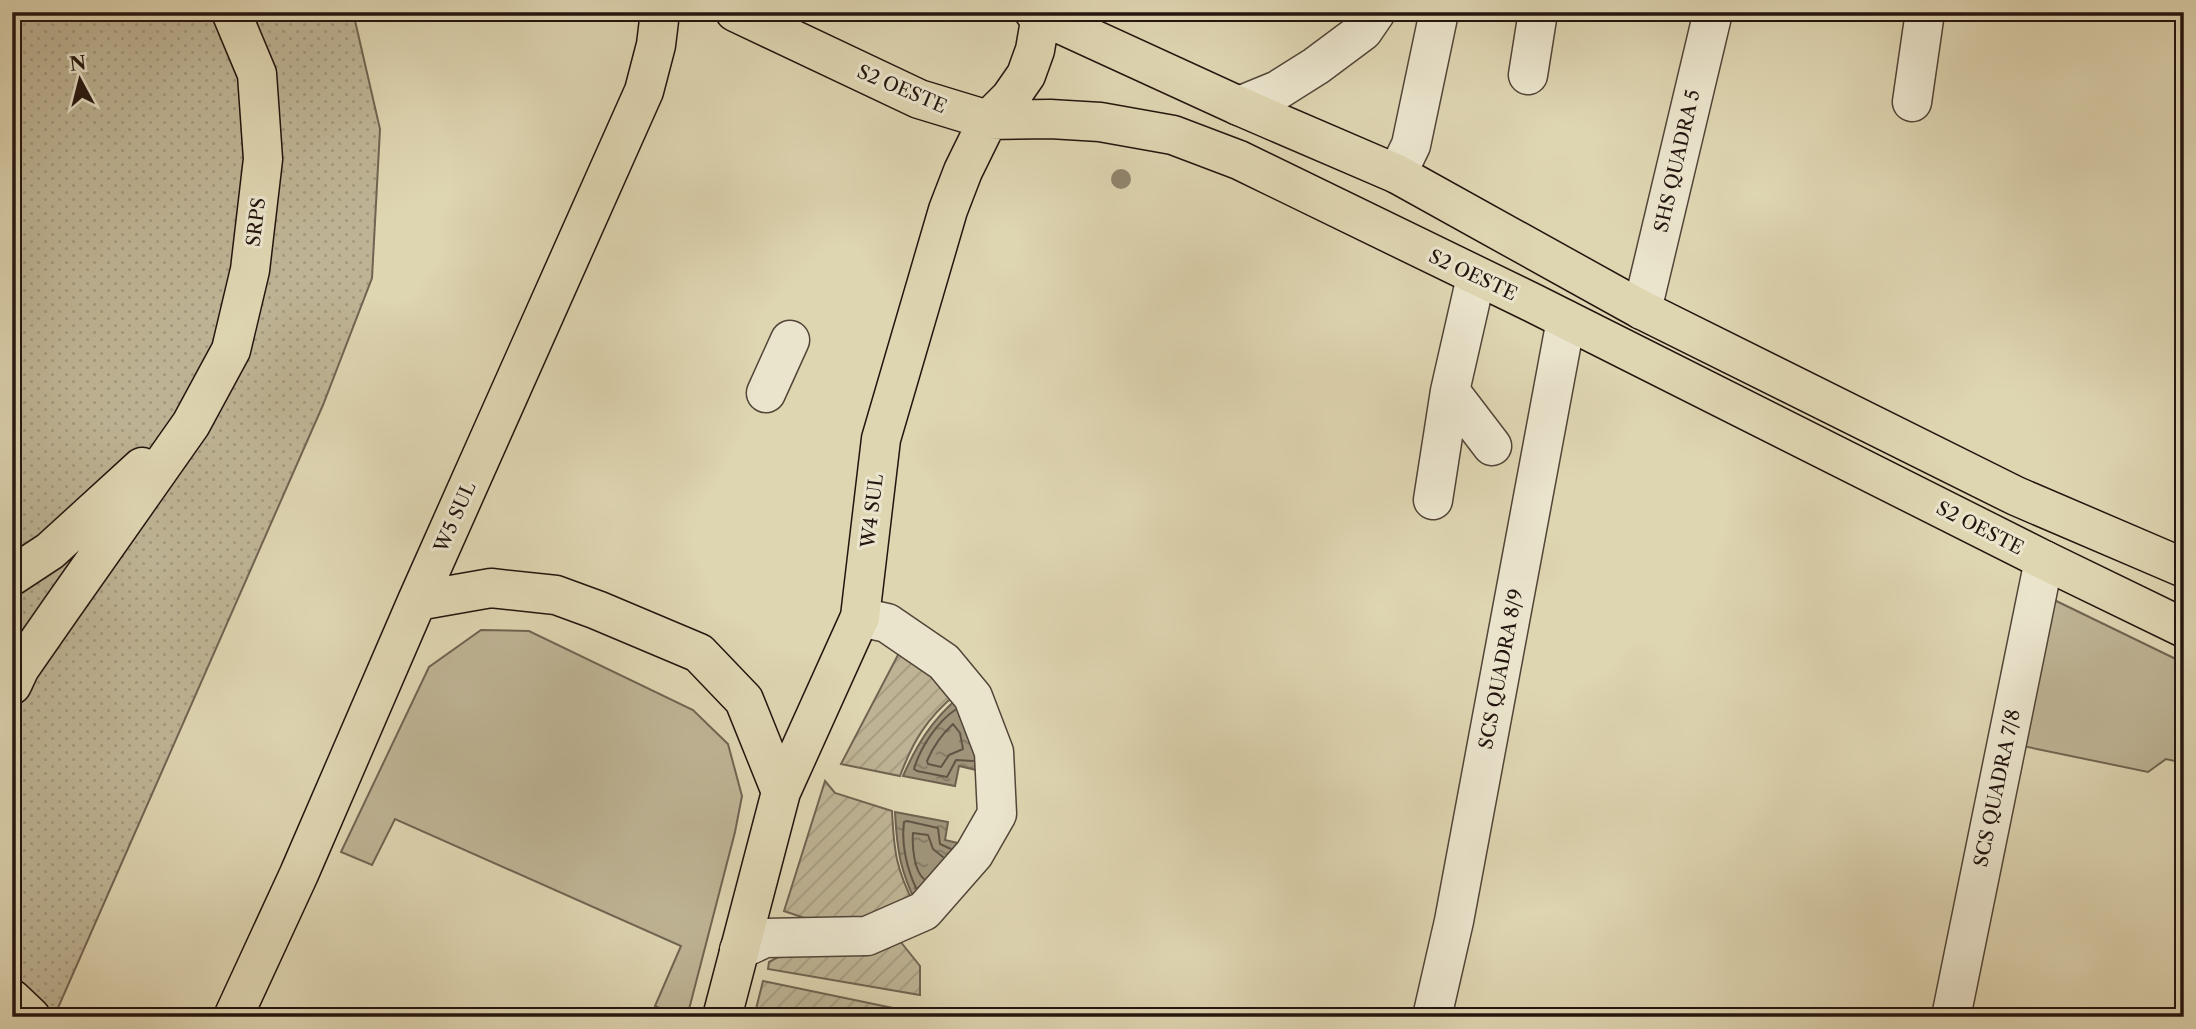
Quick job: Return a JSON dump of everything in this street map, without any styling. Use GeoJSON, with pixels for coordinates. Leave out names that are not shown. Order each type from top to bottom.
{"type":"FeatureCollection","features":[{"type":"Feature","properties":{"kind":"main road","name":"SRPS"},"geometry":{"type":"LineString","coordinates":[[12,685],[20,668],[191,425],[231,349],[250,270],[263,159],[257,75],[231,12]]}},
{"type":"Feature","properties":{"kind":"main road","name":"W5 SUL"},"geometry":{"type":"LineString","coordinates":[[233,1017],[299,874],[644,91],[656,46],[660,12]]}},
{"type":"Feature","properties":{"kind":"main road","name":"S2 OESTE"},"geometry":{"type":"LineString","coordinates":[[734,12],[919,99],[988,120],[1050,119],[1100,122],[1173,135],[1239,160],[2184,628]]}},
{"type":"Feature","properties":{"kind":"main road"},"geometry":{"type":"LineString","coordinates":[[1037,14],[1397,174],[1642,310],[2016,496],[2184,568]]}},
{"type":"Feature","properties":{"kind":"main road","name":"W4 SUL"},"geometry":{"type":"LineString","coordinates":[[722,1017],[781,792],[860,617],[881,439],[948,210],[988,120],[1010,98],[1026,75],[1035,50],[1037,14]]}},
{"type":"Feature","properties":{"kind":"main road"},"geometry":{"type":"LineString","coordinates":[[1277,179],[1348,192],[1364,192],[1385,187],[1397,174]]}},
{"type":"Feature","properties":{"kind":"main road","name":"SRPS"},"geometry":{"type":"LineString","coordinates":[[12,576],[50,551],[191,425]]}},
{"type":"Feature","properties":{"kind":"main road"},"geometry":{"type":"LineString","coordinates":[[417,601],[491,588],[556,595],[699,653],[744,700],[781,792]]}},
{"type":"Feature","properties":{"kind":"main road"},"geometry":{"type":"LineString","coordinates":[[12,999],[31,1017]]}},
{"type":"Feature","properties":{"kind":"street"},"geometry":{"type":"LineString","coordinates":[[1239,106],[1278,90],[1315,66],[1363,30],[1376,12]]}},
{"type":"Feature","properties":{"kind":"street"},"geometry":{"type":"LineString","coordinates":[[1397,174],[1411,145],[1439,12]]}},
{"type":"Feature","properties":{"kind":"street"},"geometry":{"type":"LineString","coordinates":[[1528,75],[1538,12]]}},
{"type":"Feature","properties":{"kind":"street","name":"SHS QUADRA 5"},"geometry":{"type":"LineString","coordinates":[[1642,310],[1713,12]]}},
{"type":"Feature","properties":{"kind":"street"},"geometry":{"type":"LineString","coordinates":[[1912,102],[1925,12]]}},
{"type":"Feature","properties":{"kind":"street"},"geometry":{"type":"LineString","coordinates":[[1433,500],[1450,391],[1476,277]]}},
{"type":"Feature","properties":{"kind":"street","name":"SCS QUADRA 8/9"},"geometry":{"type":"LineString","coordinates":[[1432,1017],[1454,921],[1566,320]]}},
{"type":"Feature","properties":{"kind":"street"},"geometry":{"type":"LineString","coordinates":[[766,393],[790,340]]}},
{"type":"Feature","properties":{"kind":"street"},"geometry":{"type":"LineString","coordinates":[[1450,391],[1492,446]]}},
{"type":"Feature","properties":{"kind":"street","name":"SCS QUADRA 7/8"},"geometry":{"type":"LineString","coordinates":[[1951,1017],[2044,560]]}},
{"type":"Feature","properties":{"kind":"street"},"geometry":{"type":"LineString","coordinates":[[739,950],[765,938],[867,936],[924,911],[974,854],[997,814],[994,752],[973,697],[944,662],[887,624],[860,617]]}},
{"type":"Feature","properties":{"kind":"shaded area"},"geometry":{"type":"Polygon","coordinates":[[[12,12],[353,12],[380,129],[372,278],[323,405],[54,1017],[12,1017],[12,12]]]}},
{"type":"Feature","properties":{"kind":"shaded area"},"geometry":{"type":"Polygon","coordinates":[[[2046,596],[2184,663],[2184,763],[2166,759],[2148,772],[2018,745],[2046,596]]]}},
{"type":"Feature","properties":{"kind":"shaded area"},"geometry":{"type":"Polygon","coordinates":[[[481,630],[529,631],[693,710],[728,744],[742,796],[687,1017],[678,1017],[655,1006],[681,946],[395,819],[372,865],[341,852],[429,667],[481,630]]]}},
{"type":"Feature","properties":{"kind":"shaded area"},"geometry":{"type":"Polygon","coordinates":[[[899,653],[956,694],[922,731],[900,776],[841,764],[899,653]]]}},
{"type":"Feature","properties":{"kind":"shaded area"},"geometry":{"type":"Polygon","coordinates":[[[825,781],[835,793],[892,811],[897,860],[915,906],[828,926],[784,911],[825,781]]]}},
{"type":"Feature","properties":{"kind":"shaded area"},"geometry":{"type":"Polygon","coordinates":[[[900,941],[920,966],[920,995],[768,969],[769,962],[784,954],[900,941]]]}},
{"type":"Feature","properties":{"kind":"shaded area"},"geometry":{"type":"Polygon","coordinates":[[[763,981],[922,1014],[921,1017],[754,1017],[763,981]]]}},
{"type":"Feature","properties":{"kind":"water"},"geometry":{"type":"Polygon","coordinates":[[[959,697],[985,772],[959,766],[955,786],[903,776],[926,733],[959,697]]]}},
{"type":"Feature","properties":{"kind":"water"},"geometry":{"type":"Polygon","coordinates":[[[895,812],[948,822],[945,840],[971,846],[917,905],[900,860],[895,812]]]}}]}
